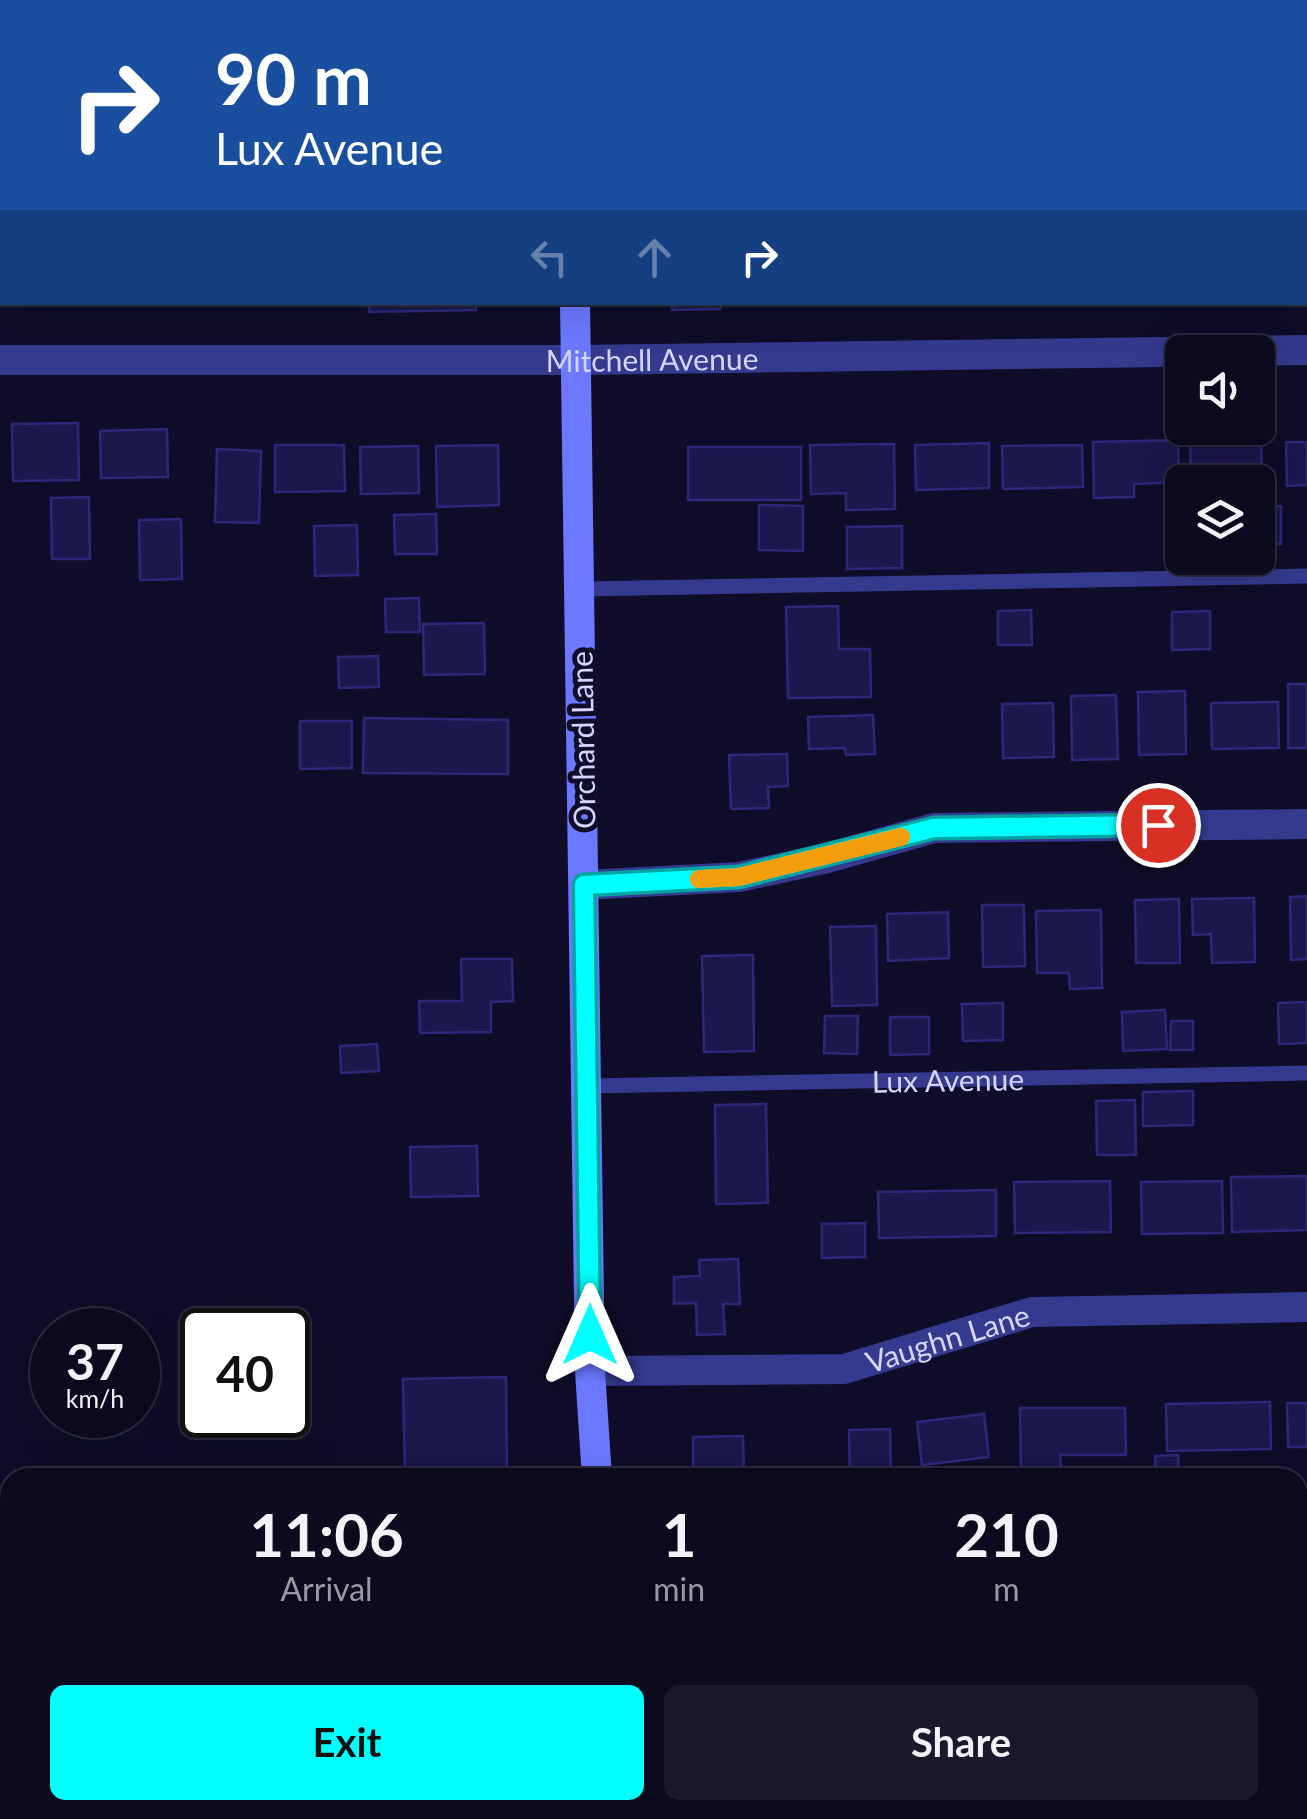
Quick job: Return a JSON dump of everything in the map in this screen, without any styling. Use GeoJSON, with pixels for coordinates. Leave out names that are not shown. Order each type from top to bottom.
{"type":"FeatureCollection","features":[{"type":"Feature","properties":{"kind":"street","name":"Orchard Lane"},"geometry":{"type":"LineString","coordinates":[[576,305],[590,1371],[596,1468]]}},
{"type":"Feature","properties":{"kind":"street","name":"Mitchell Avenue"},"geometry":{"type":"LineString","coordinates":[[0,360],[576,360],[1307,350]]}},
{"type":"Feature","properties":{"kind":"street"},"geometry":{"type":"LineString","coordinates":[[584,885],[739,877],[934,828],[1307,824]]}},
{"type":"Feature","properties":{"kind":"street","name":"Vaughn Lane"},"geometry":{"type":"LineString","coordinates":[[590,1371],[844,1369],[1032,1312],[1307,1307]]}},
{"type":"Feature","properties":{"kind":"lane"},"geometry":{"type":"LineString","coordinates":[[580,589],[1307,576]]}},
{"type":"Feature","properties":{"kind":"lane","name":"Lux Avenue"},"geometry":{"type":"LineString","coordinates":[[588,1086],[1307,1073]]}},
{"type":"Feature","properties":{"kind":"building"},"geometry":{"type":"Polygon","coordinates":[[[369,305],[476,305],[476,310],[369,312],[369,305]]]}},
{"type":"Feature","properties":{"kind":"building"},"geometry":{"type":"Polygon","coordinates":[[[672,305],[720,305],[720,309],[672,310],[672,305]]]}},
{"type":"Feature","properties":{"kind":"building"},"geometry":{"type":"Polygon","coordinates":[[[78,423],[79,480],[13,481],[12,424],[78,423]]]}},
{"type":"Feature","properties":{"kind":"building"},"geometry":{"type":"Polygon","coordinates":[[[167,429],[168,477],[101,478],[100,431],[167,429]]]}},
{"type":"Feature","properties":{"kind":"building"},"geometry":{"type":"Polygon","coordinates":[[[1165,440],[1165,445],[1178,445],[1179,465],[1165,465],[1165,483],[1134,484],[1134,497],[1094,498],[1093,442],[1165,440]]]}},
{"type":"Feature","properties":{"kind":"building"},"geometry":{"type":"Polygon","coordinates":[[[1286,442],[1307,442],[1307,485],[1287,486],[1286,442]]]}},
{"type":"Feature","properties":{"kind":"building"},"geometry":{"type":"Polygon","coordinates":[[[989,443],[989,488],[916,490],[915,445],[989,443]]]}},
{"type":"Feature","properties":{"kind":"building"},"geometry":{"type":"Polygon","coordinates":[[[894,444],[895,509],[846,510],[846,493],[811,494],[810,445],[894,444]]]}},
{"type":"Feature","properties":{"kind":"building"},"geometry":{"type":"Polygon","coordinates":[[[275,445],[344,445],[345,491],[275,492],[275,445]]]}},
{"type":"Feature","properties":{"kind":"building"},"geometry":{"type":"Polygon","coordinates":[[[498,445],[499,505],[437,507],[436,446],[498,445]]]}},
{"type":"Feature","properties":{"kind":"building"},"geometry":{"type":"Polygon","coordinates":[[[1082,445],[1083,487],[1003,489],[1002,446],[1082,445]]]}},
{"type":"Feature","properties":{"kind":"building"},"geometry":{"type":"Polygon","coordinates":[[[1190,445],[1261,445],[1262,465],[1191,465],[1190,445]]]}},
{"type":"Feature","properties":{"kind":"building"},"geometry":{"type":"Polygon","coordinates":[[[418,446],[419,493],[361,494],[360,447],[418,446]]]}},
{"type":"Feature","properties":{"kind":"building"},"geometry":{"type":"Polygon","coordinates":[[[688,447],[801,447],[801,500],[688,500],[688,447]]]}},
{"type":"Feature","properties":{"kind":"building"},"geometry":{"type":"Polygon","coordinates":[[[217,449],[261,451],[259,523],[215,522],[217,449]]]}},
{"type":"Feature","properties":{"kind":"building"},"geometry":{"type":"Polygon","coordinates":[[[89,497],[90,559],[52,559],[51,498],[89,497]]]}},
{"type":"Feature","properties":{"kind":"building"},"geometry":{"type":"Polygon","coordinates":[[[759,505],[803,506],[803,551],[759,550],[759,505]]]}},
{"type":"Feature","properties":{"kind":"building"},"geometry":{"type":"Polygon","coordinates":[[[1275,506],[1281,506],[1281,544],[1275,544],[1275,506]]]}},
{"type":"Feature","properties":{"kind":"building"},"geometry":{"type":"Polygon","coordinates":[[[436,514],[437,554],[395,554],[394,515],[436,514]]]}},
{"type":"Feature","properties":{"kind":"building"},"geometry":{"type":"Polygon","coordinates":[[[181,519],[182,579],[140,580],[139,520],[181,519]]]}},
{"type":"Feature","properties":{"kind":"building"},"geometry":{"type":"Polygon","coordinates":[[[357,525],[358,575],[315,576],[314,526],[357,525]]]}},
{"type":"Feature","properties":{"kind":"building"},"geometry":{"type":"Polygon","coordinates":[[[902,526],[902,568],[847,569],[847,527],[902,526]]]}},
{"type":"Feature","properties":{"kind":"building"},"geometry":{"type":"Polygon","coordinates":[[[419,598],[420,632],[386,632],[385,599],[419,598]]]}},
{"type":"Feature","properties":{"kind":"building"},"geometry":{"type":"Polygon","coordinates":[[[838,606],[839,649],[870,649],[871,697],[788,698],[786,607],[838,606]]]}},
{"type":"Feature","properties":{"kind":"building"},"geometry":{"type":"Polygon","coordinates":[[[1031,610],[1032,645],[998,645],[998,611],[1031,610]]]}},
{"type":"Feature","properties":{"kind":"building"},"geometry":{"type":"Polygon","coordinates":[[[1210,611],[1210,649],[1172,650],[1172,612],[1210,611]]]}},
{"type":"Feature","properties":{"kind":"building"},"geometry":{"type":"Polygon","coordinates":[[[484,623],[485,674],[424,675],[423,624],[484,623]]]}},
{"type":"Feature","properties":{"kind":"building"},"geometry":{"type":"Polygon","coordinates":[[[378,656],[379,687],[339,688],[338,657],[378,656]]]}},
{"type":"Feature","properties":{"kind":"building"},"geometry":{"type":"Polygon","coordinates":[[[1288,684],[1307,684],[1307,748],[1288,748],[1288,684]]]}},
{"type":"Feature","properties":{"kind":"building"},"geometry":{"type":"Polygon","coordinates":[[[1185,691],[1186,754],[1139,755],[1138,692],[1185,691]]]}},
{"type":"Feature","properties":{"kind":"building"},"geometry":{"type":"Polygon","coordinates":[[[1116,695],[1118,759],[1072,760],[1071,696],[1116,695]]]}},
{"type":"Feature","properties":{"kind":"building"},"geometry":{"type":"Polygon","coordinates":[[[1278,702],[1279,748],[1212,749],[1211,703],[1278,702]]]}},
{"type":"Feature","properties":{"kind":"building"},"geometry":{"type":"Polygon","coordinates":[[[1053,703],[1054,757],[1003,758],[1002,704],[1053,703]]]}},
{"type":"Feature","properties":{"kind":"building"},"geometry":{"type":"Polygon","coordinates":[[[873,715],[875,754],[846,755],[845,748],[809,749],[808,717],[873,715]]]}},
{"type":"Feature","properties":{"kind":"building"},"geometry":{"type":"Polygon","coordinates":[[[364,718],[508,720],[508,774],[363,773],[364,718]]]}},
{"type":"Feature","properties":{"kind":"building"},"geometry":{"type":"Polygon","coordinates":[[[300,721],[352,721],[352,768],[300,769],[300,721]]]}},
{"type":"Feature","properties":{"kind":"building"},"geometry":{"type":"Polygon","coordinates":[[[787,754],[788,786],[768,787],[769,808],[731,809],[729,755],[787,754]]]}},
{"type":"Feature","properties":{"kind":"building"},"geometry":{"type":"Polygon","coordinates":[[[1307,896],[1307,959],[1291,960],[1290,897],[1307,896]]]}},
{"type":"Feature","properties":{"kind":"building"},"geometry":{"type":"Polygon","coordinates":[[[1254,898],[1255,962],[1212,963],[1211,934],[1193,935],[1192,899],[1254,898]]]}},
{"type":"Feature","properties":{"kind":"building"},"geometry":{"type":"Polygon","coordinates":[[[1179,899],[1180,963],[1136,963],[1135,900],[1179,899]]]}},
{"type":"Feature","properties":{"kind":"building"},"geometry":{"type":"Polygon","coordinates":[[[982,905],[1024,905],[1025,966],[983,967],[982,905]]]}},
{"type":"Feature","properties":{"kind":"building"},"geometry":{"type":"Polygon","coordinates":[[[1101,910],[1102,988],[1070,989],[1069,973],[1037,973],[1036,911],[1101,910]]]}},
{"type":"Feature","properties":{"kind":"building"},"geometry":{"type":"Polygon","coordinates":[[[948,912],[949,958],[888,961],[887,914],[948,912]]]}},
{"type":"Feature","properties":{"kind":"building"},"geometry":{"type":"Polygon","coordinates":[[[876,926],[877,1005],[832,1006],[830,927],[876,926]]]}},
{"type":"Feature","properties":{"kind":"building"},"geometry":{"type":"Polygon","coordinates":[[[753,955],[754,1051],[704,1052],[702,956],[753,955]]]}},
{"type":"Feature","properties":{"kind":"building"},"geometry":{"type":"Polygon","coordinates":[[[461,959],[512,959],[513,1001],[491,1002],[491,1032],[420,1033],[419,1001],[462,1001],[461,959]]]}},
{"type":"Feature","properties":{"kind":"building"},"geometry":{"type":"Polygon","coordinates":[[[1307,1002],[1307,1043],[1279,1044],[1278,1003],[1307,1002]]]}},
{"type":"Feature","properties":{"kind":"building"},"geometry":{"type":"Polygon","coordinates":[[[1003,1003],[1003,1040],[963,1041],[962,1004],[1003,1003]]]}},
{"type":"Feature","properties":{"kind":"building"},"geometry":{"type":"Polygon","coordinates":[[[1165,1010],[1167,1049],[1123,1051],[1122,1012],[1165,1010]]]}},
{"type":"Feature","properties":{"kind":"building"},"geometry":{"type":"Polygon","coordinates":[[[825,1016],[858,1016],[857,1054],[824,1053],[825,1016]]]}},
{"type":"Feature","properties":{"kind":"building"},"geometry":{"type":"Polygon","coordinates":[[[890,1017],[929,1017],[929,1054],[890,1055],[890,1017]]]}},
{"type":"Feature","properties":{"kind":"building"},"geometry":{"type":"Polygon","coordinates":[[[1171,1021],[1193,1021],[1193,1050],[1170,1050],[1171,1021]]]}},
{"type":"Feature","properties":{"kind":"building"},"geometry":{"type":"Polygon","coordinates":[[[377,1044],[379,1071],[341,1073],[340,1046],[377,1044]]]}},
{"type":"Feature","properties":{"kind":"building"},"geometry":{"type":"Polygon","coordinates":[[[1193,1091],[1193,1125],[1143,1126],[1143,1092],[1193,1091]]]}},
{"type":"Feature","properties":{"kind":"building"},"geometry":{"type":"Polygon","coordinates":[[[1135,1100],[1136,1155],[1097,1155],[1096,1101],[1135,1100]]]}},
{"type":"Feature","properties":{"kind":"building"},"geometry":{"type":"Polygon","coordinates":[[[766,1104],[768,1203],[716,1204],[715,1105],[766,1104]]]}},
{"type":"Feature","properties":{"kind":"building"},"geometry":{"type":"Polygon","coordinates":[[[477,1146],[478,1196],[411,1197],[410,1147],[477,1146]]]}},
{"type":"Feature","properties":{"kind":"building"},"geometry":{"type":"Polygon","coordinates":[[[1307,1176],[1307,1230],[1232,1232],[1231,1177],[1307,1176]]]}},
{"type":"Feature","properties":{"kind":"building"},"geometry":{"type":"Polygon","coordinates":[[[1110,1181],[1111,1232],[1015,1233],[1014,1182],[1110,1181]]]}},
{"type":"Feature","properties":{"kind":"building"},"geometry":{"type":"Polygon","coordinates":[[[1222,1181],[1223,1233],[1142,1234],[1141,1182],[1222,1181]]]}},
{"type":"Feature","properties":{"kind":"building"},"geometry":{"type":"Polygon","coordinates":[[[996,1190],[996,1236],[879,1238],[878,1192],[996,1190]]]}},
{"type":"Feature","properties":{"kind":"building"},"geometry":{"type":"Polygon","coordinates":[[[865,1223],[865,1257],[822,1258],[822,1224],[865,1223]]]}},
{"type":"Feature","properties":{"kind":"building"},"geometry":{"type":"Polygon","coordinates":[[[738,1259],[740,1304],[723,1304],[725,1334],[697,1335],[696,1303],[674,1304],[674,1277],[700,1276],[699,1260],[738,1259]]]}},
{"type":"Feature","properties":{"kind":"building"},"geometry":{"type":"Polygon","coordinates":[[[506,1377],[507,1468],[405,1468],[403,1379],[506,1377]]]}},
{"type":"Feature","properties":{"kind":"building"},"geometry":{"type":"Polygon","coordinates":[[[1270,1402],[1271,1449],[1167,1451],[1166,1404],[1270,1402]]]}},
{"type":"Feature","properties":{"kind":"building"},"geometry":{"type":"Polygon","coordinates":[[[1287,1403],[1307,1403],[1307,1447],[1288,1447],[1287,1403]]]}},
{"type":"Feature","properties":{"kind":"building"},"geometry":{"type":"Polygon","coordinates":[[[1020,1408],[1125,1408],[1126,1455],[1060,1455],[1061,1468],[1021,1468],[1020,1408]]]}},
{"type":"Feature","properties":{"kind":"building"},"geometry":{"type":"Polygon","coordinates":[[[984,1414],[989,1457],[922,1465],[917,1422],[984,1414]]]}},
{"type":"Feature","properties":{"kind":"building"},"geometry":{"type":"Polygon","coordinates":[[[890,1429],[891,1468],[850,1468],[849,1430],[890,1429]]]}},
{"type":"Feature","properties":{"kind":"building"},"geometry":{"type":"Polygon","coordinates":[[[743,1436],[744,1468],[693,1468],[693,1437],[743,1436]]]}},
{"type":"Feature","properties":{"kind":"building"},"geometry":{"type":"Polygon","coordinates":[[[1178,1455],[1179,1468],[1156,1468],[1155,1456],[1178,1455]]]}},
{"type":"Feature","properties":{"kind":"slow traffic"},"geometry":{"type":"LineString","coordinates":[[699,879],[739,877],[901,837]]}},
{"type":"Feature","properties":{"kind":"route"},"geometry":{"type":"LineString","coordinates":[[590,1335],[584,885],[739,877],[827,858],[934,828],[1158,825]]}}]}
